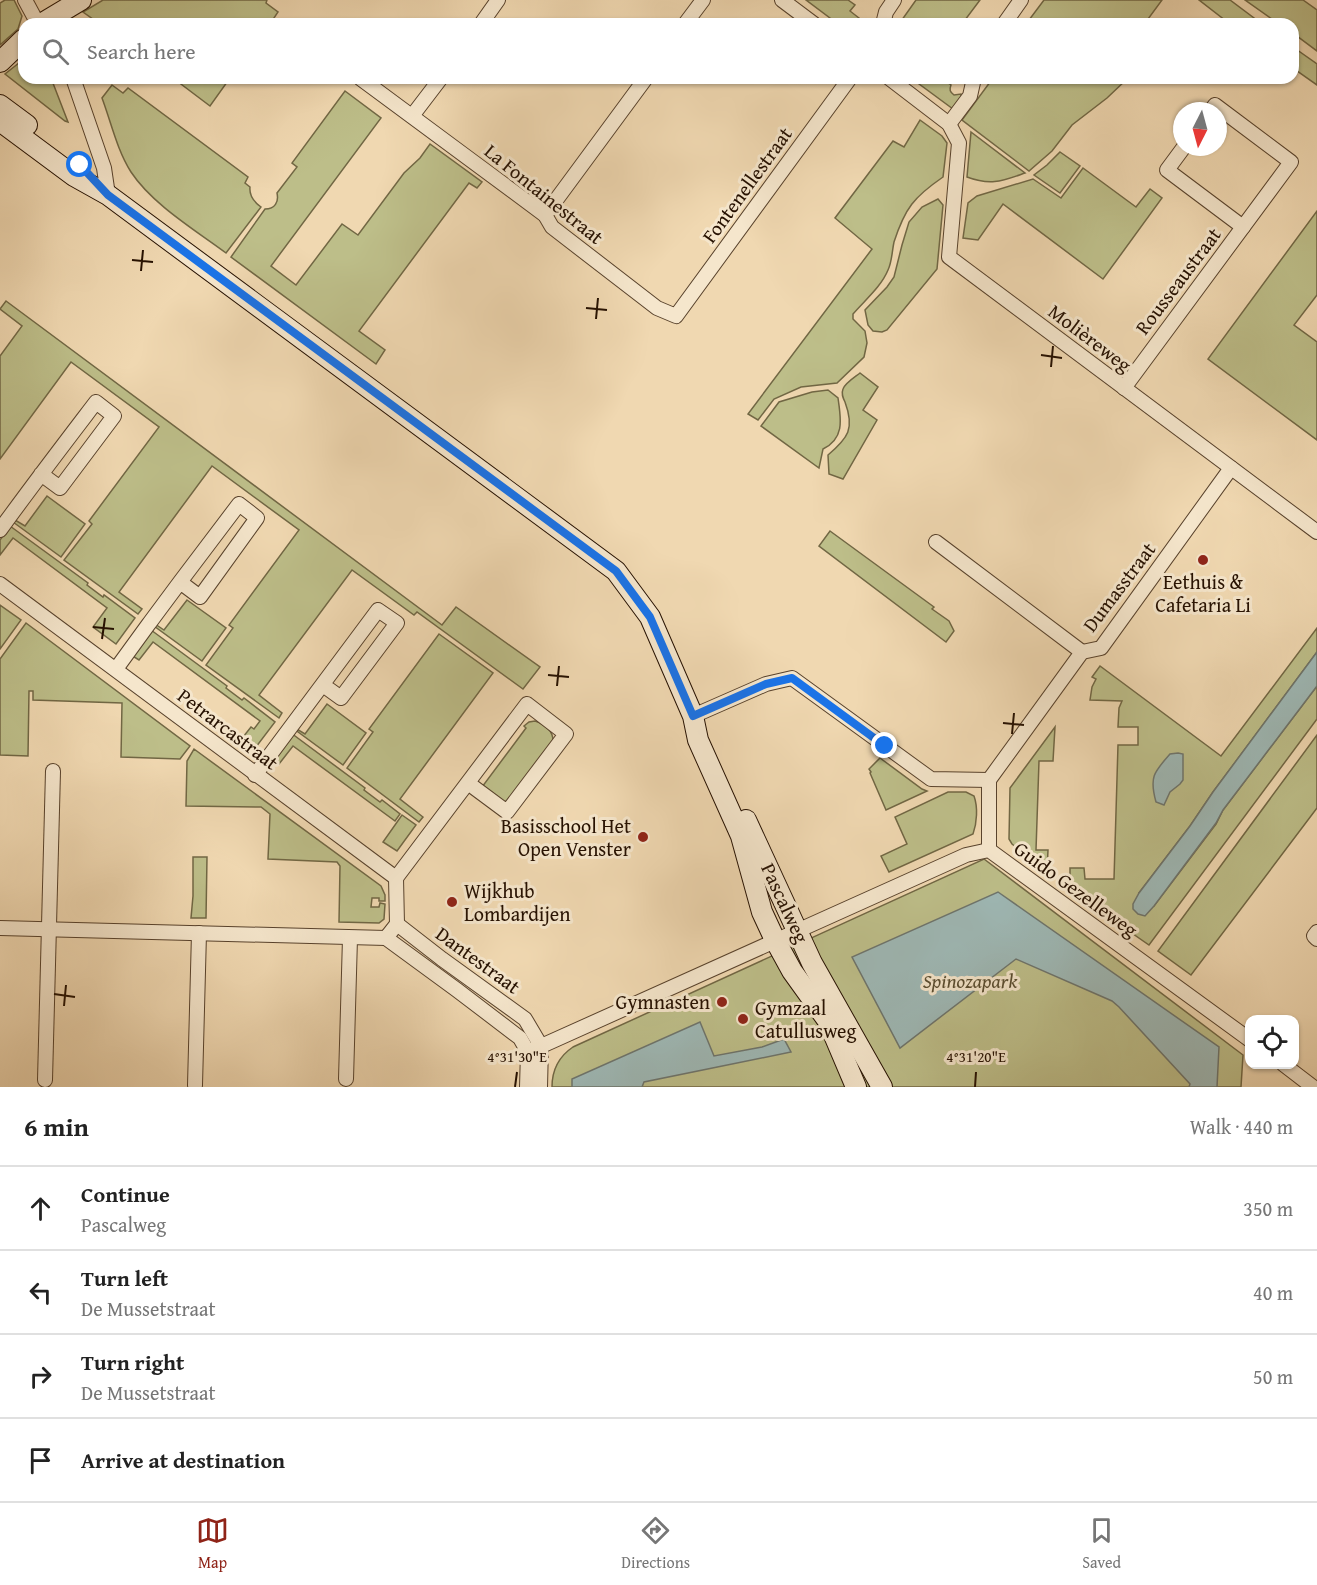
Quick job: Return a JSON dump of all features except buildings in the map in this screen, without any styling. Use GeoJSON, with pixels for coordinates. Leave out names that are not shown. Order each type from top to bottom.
{"type":"FeatureCollection","features":[{"type":"Feature","properties":{"kind":"street"},"geometry":{"type":"LineString","coordinates":[[25,0],[42,18]]}},
{"type":"Feature","properties":{"kind":"street"},"geometry":{"type":"LineString","coordinates":[[52,18],[81,0]]}},
{"type":"Feature","properties":{"kind":"street"},"geometry":{"type":"LineString","coordinates":[[485,18],[498,0]]}},
{"type":"Feature","properties":{"kind":"street"},"geometry":{"type":"LineString","coordinates":[[690,18],[703,0]]}},
{"type":"Feature","properties":{"kind":"street"},"geometry":{"type":"LineString","coordinates":[[782,0],[806,18]]}},
{"type":"Feature","properties":{"kind":"street"},"geometry":{"type":"LineString","coordinates":[[885,18],[894,0]]}},
{"type":"Feature","properties":{"kind":"street"},"geometry":{"type":"LineString","coordinates":[[1008,18],[1021,0]]}},
{"type":"Feature","properties":{"kind":"street"},"geometry":{"type":"LineString","coordinates":[[0,62],[18,45]]}},
{"type":"Feature","properties":{"kind":"street"},"geometry":{"type":"LineString","coordinates":[[75,84],[104,168],[108,195]]}},
{"type":"Feature","properties":{"kind":"street","name":"La Fontainestraat"},"geometry":{"type":"LineString","coordinates":[[368,84],[545,215],[552,227],[657,308],[676,316]]}},
{"type":"Feature","properties":{"kind":"street"},"geometry":{"type":"LineString","coordinates":[[412,116],[436,84]]}},
{"type":"Feature","properties":{"kind":"street"},"geometry":{"type":"LineString","coordinates":[[545,215],[642,84]]}},
{"type":"Feature","properties":{"kind":"street","name":"Fontenellestraat"},"geometry":{"type":"LineString","coordinates":[[676,316],[846,84]]}},
{"type":"Feature","properties":{"kind":"street"},"geometry":{"type":"LineString","coordinates":[[897,84],[949,124],[970,96],[973,84]]}},
{"type":"Feature","properties":{"kind":"street","name":"Pascalweg"},"geometry":{"type":"LineString","coordinates":[[0,105],[80,165],[108,195]]}},
{"type":"Feature","properties":{"kind":"street","name":"Rousseaustraat"},"geometry":{"type":"LineString","coordinates":[[1124,388],[1291,162],[1227,114]]}},
{"type":"Feature","properties":{"kind":"street","name":"Pascalweg"},"geometry":{"type":"LineString","coordinates":[[0,121],[74,176],[108,195],[616,571],[650,617],[693,716],[698,740],[741,836],[769,943],[828,1021],[856,1087]]}},
{"type":"Feature","properties":{"kind":"street","name":"Molièreweg"},"geometry":{"type":"LineString","coordinates":[[949,124],[959,143],[949,257],[1317,532]]}},
{"type":"Feature","properties":{"kind":"street","name":"Rousseaustraat"},"geometry":{"type":"LineString","coordinates":[[1177,156],[1167,170],[1243,227]]}},
{"type":"Feature","properties":{"kind":"street"},"geometry":{"type":"LineString","coordinates":[[0,530],[41,474],[96,402],[114,416],[60,488],[41,474]]}},
{"type":"Feature","properties":{"kind":"street","name":"Dumasstraat"},"geometry":{"type":"LineString","coordinates":[[989,780],[1082,652],[1101,648],[1231,468]]}},
{"type":"Feature","properties":{"kind":"street"},"geometry":{"type":"LineString","coordinates":[[116,669],[180,582],[238,504],[257,518],[200,597],[180,582]]}},
{"type":"Feature","properties":{"kind":"street"},"geometry":{"type":"LineString","coordinates":[[936,542],[1082,652]]}},
{"type":"Feature","properties":{"kind":"street","name":"Petrarcastraat"},"geometry":{"type":"LineString","coordinates":[[0,584],[396,878]]}},
{"type":"Feature","properties":{"kind":"street"},"geometry":{"type":"LineString","coordinates":[[255,775],[378,610],[397,623],[341,698],[323,685]]}},
{"type":"Feature","properties":{"kind":"street"},"geometry":{"type":"LineString","coordinates":[[693,716],[766,684],[792,678],[931,779],[989,780],[989,850]]}},
{"type":"Feature","properties":{"kind":"street"},"geometry":{"type":"LineString","coordinates":[[0,928],[386,938],[397,924],[396,878],[527,704],[566,734],[507,812],[468,783]]}},
{"type":"Feature","properties":{"kind":"street","name":"Pascalweg"},"geometry":{"type":"LineString","coordinates":[[693,716],[707,735],[812,963],[882,1087]]}},
{"type":"Feature","properties":{"kind":"street"},"geometry":{"type":"LineString","coordinates":[[45,1080],[53,771]]}},
{"type":"Feature","properties":{"kind":"street","name":"Guido Gezelleweg"},"geometry":{"type":"LineString","coordinates":[[797,930],[966,855],[989,850],[1245,1036]]}},
{"type":"Feature","properties":{"kind":"street","name":"Dantestraat"},"geometry":{"type":"LineString","coordinates":[[397,924],[525,1019],[535,1049]]}},
{"type":"Feature","properties":{"kind":"street"},"geometry":{"type":"LineString","coordinates":[[535,1049],[797,930]]}},
{"type":"Feature","properties":{"kind":"street"},"geometry":{"type":"LineString","coordinates":[[1317,932],[1314,936],[1317,939]]}},
{"type":"Feature","properties":{"kind":"street"},"geometry":{"type":"LineString","coordinates":[[195,1085],[199,933]]}},
{"type":"Feature","properties":{"kind":"street"},"geometry":{"type":"LineString","coordinates":[[346,1079],[350,938]]}},
{"type":"Feature","properties":{"kind":"street","name":"Dantestraat"},"geometry":{"type":"LineString","coordinates":[[386,938],[535,1049]]}},
{"type":"Feature","properties":{"kind":"street"},"geometry":{"type":"LineString","coordinates":[[527,1087],[535,1049]]}},
{"type":"Feature","properties":{"kind":"street"},"geometry":{"type":"LineString","coordinates":[[535,1049],[540,1087]]}},
{"type":"Feature","properties":{"kind":"street"},"geometry":{"type":"LineString","coordinates":[[1288,1069],[1313,1087]]}},
{"type":"Feature","properties":{"kind":"green space"},"geometry":{"type":"Polygon","coordinates":[[[5,0],[14,0],[22,16],[18,18],[18,29],[0,45],[0,3],[5,0]]]}},
{"type":"Feature","properties":{"kind":"green space"},"geometry":{"type":"Polygon","coordinates":[[[103,0],[267,0],[266,3],[278,12],[274,18],[92,18],[83,12],[103,0]]]}},
{"type":"Feature","properties":{"kind":"green space"},"geometry":{"type":"Polygon","coordinates":[[[806,0],[848,0],[855,5],[850,11],[859,18],[830,18],[806,0]]]}},
{"type":"Feature","properties":{"kind":"green space"},"geometry":{"type":"Polygon","coordinates":[[[916,0],[980,0],[966,18],[903,18],[916,0]]]}},
{"type":"Feature","properties":{"kind":"green space"},"geometry":{"type":"Polygon","coordinates":[[[1044,0],[1162,0],[1149,18],[1030,18],[1044,0]]]}},
{"type":"Feature","properties":{"kind":"green space"},"geometry":{"type":"Polygon","coordinates":[[[1199,0],[1230,0],[1254,18],[1222,18],[1199,0]]]}},
{"type":"Feature","properties":{"kind":"green space"},"geometry":{"type":"Polygon","coordinates":[[[1245,0],[1303,0],[1317,10],[1317,51],[1299,38],[1299,18],[1270,18],[1245,0]]]}},
{"type":"Feature","properties":{"kind":"green space"},"geometry":{"type":"Polygon","coordinates":[[[1299,51],[1317,64],[1317,85],[1299,72],[1299,51]]]}},
{"type":"Feature","properties":{"kind":"green space"},"geometry":{"type":"Polygon","coordinates":[[[18,64],[18,84],[53,84],[68,122],[65,121],[5,74],[18,64]]]}},
{"type":"Feature","properties":{"kind":"green space"},"geometry":{"type":"Polygon","coordinates":[[[181,84],[226,84],[210,106],[181,84]]]}},
{"type":"Feature","properties":{"kind":"green space"},"geometry":{"type":"Polygon","coordinates":[[[919,84],[951,85],[950,90],[954,95],[961,94],[961,98],[953,109],[919,84]]]}},
{"type":"Feature","properties":{"kind":"green space"},"geometry":{"type":"Polygon","coordinates":[[[989,84],[1122,84],[1072,125],[1052,151],[1029,171],[962,120],[989,84]]]}},
{"type":"Feature","properties":{"kind":"green space"},"geometry":{"type":"Polygon","coordinates":[[[112,85],[123,93],[128,88],[248,177],[245,183],[250,187],[252,198],[261,207],[226,253],[162,206],[131,172],[118,145],[102,98],[112,85]]]}},
{"type":"Feature","properties":{"kind":"green space"},"geometry":{"type":"Polygon","coordinates":[[[345,91],[381,118],[271,266],[296,285],[342,224],[358,235],[404,173],[420,158],[430,144],[482,182],[477,188],[469,183],[359,331],[385,350],[376,364],[231,257],[265,209],[276,204],[277,193],[297,167],[292,163],[345,91]]]}},
{"type":"Feature","properties":{"kind":"green space"},"geometry":{"type":"Polygon","coordinates":[[[920,120],[942,136],[947,143],[943,177],[912,204],[902,220],[885,276],[853,314],[853,319],[865,331],[867,343],[864,357],[837,383],[801,387],[774,399],[758,420],[748,414],[872,249],[835,218],[893,141],[904,147],[920,120]]]}},
{"type":"Feature","properties":{"kind":"green space"},"geometry":{"type":"Polygon","coordinates":[[[971,132],[1025,173],[990,182],[967,177],[971,132]]]}},
{"type":"Feature","properties":{"kind":"green space"},"geometry":{"type":"Polygon","coordinates":[[[1060,152],[1080,166],[1060,193],[1034,175],[1060,152]]]}},
{"type":"Feature","properties":{"kind":"green space"},"geometry":{"type":"Polygon","coordinates":[[[1083,168],[1136,207],[1150,189],[1162,198],[1103,279],[1003,204],[978,240],[963,238],[968,203],[977,196],[1033,179],[1061,198],[1083,168]]]}},
{"type":"Feature","properties":{"kind":"green space"},"geometry":{"type":"Polygon","coordinates":[[[938,199],[943,205],[937,269],[887,330],[873,331],[868,325],[865,310],[894,277],[909,222],[922,207],[938,199]]]}},
{"type":"Feature","properties":{"kind":"green space"},"geometry":{"type":"Polygon","coordinates":[[[1317,211],[1317,295],[1294,325],[1317,342],[1317,440],[1208,359],[1317,211]]]}},
{"type":"Feature","properties":{"kind":"green space"},"geometry":{"type":"Polygon","coordinates":[[[6,301],[442,625],[456,607],[540,667],[523,689],[417,612],[414,615],[352,570],[259,695],[282,713],[279,718],[206,665],[233,628],[229,625],[299,530],[212,466],[119,592],[142,609],[138,614],[64,560],[92,524],[89,521],[159,427],[71,362],[0,459],[0,356],[22,326],[0,309],[6,301]]]}},
{"type":"Feature","properties":{"kind":"green space"},"geometry":{"type":"Polygon","coordinates":[[[860,373],[878,387],[863,410],[877,420],[843,479],[829,474],[828,455],[848,432],[848,411],[842,391],[848,382],[860,373]]]}},
{"type":"Feature","properties":{"kind":"green space"},"geometry":{"type":"Polygon","coordinates":[[[828,390],[838,398],[840,427],[835,439],[823,449],[819,468],[761,426],[779,402],[812,392],[828,390]]]}},
{"type":"Feature","properties":{"kind":"green space"},"geometry":{"type":"Polygon","coordinates":[[[47,496],[85,524],[61,557],[13,522],[15,520],[25,526],[47,496]]]}},
{"type":"Feature","properties":{"kind":"green space"},"geometry":{"type":"Polygon","coordinates":[[[10,526],[88,583],[87,585],[103,597],[104,595],[135,618],[116,644],[93,627],[107,608],[13,538],[0,555],[0,540],[10,526]]]}},
{"type":"Feature","properties":{"kind":"green space"},"geometry":{"type":"Polygon","coordinates":[[[830,531],[934,607],[932,609],[949,621],[954,631],[946,642],[819,546],[830,531]]]}},
{"type":"Feature","properties":{"kind":"green space"},"geometry":{"type":"Polygon","coordinates":[[[187,600],[226,628],[202,661],[154,626],[155,624],[164,630],[187,600]]]}},
{"type":"Feature","properties":{"kind":"green space"},"geometry":{"type":"Polygon","coordinates":[[[0,605],[21,620],[0,649],[0,605]]]}},
{"type":"Feature","properties":{"kind":"green space"},"geometry":{"type":"Polygon","coordinates":[[[26,623],[190,746],[180,759],[121,757],[122,703],[33,700],[33,691],[29,691],[28,756],[0,755],[0,659],[26,623]]]}},
{"type":"Feature","properties":{"kind":"green space"},"geometry":{"type":"Polygon","coordinates":[[[1317,628],[1317,652],[1139,893],[1154,906],[1317,686],[1317,719],[1149,945],[1070,890],[1070,868],[1084,868],[1085,879],[1114,879],[1118,745],[1138,745],[1138,727],[1118,727],[1119,708],[1122,701],[1090,700],[1096,679],[1092,677],[1100,666],[1221,756],[1317,628]]]}},
{"type":"Feature","properties":{"kind":"green space"},"geometry":{"type":"Polygon","coordinates":[[[151,630],[227,686],[226,688],[242,700],[244,698],[275,722],[256,747],[243,737],[260,721],[153,642],[139,660],[131,655],[151,630]]]}},
{"type":"Feature","properties":{"kind":"green space"},"geometry":{"type":"Polygon","coordinates":[[[439,634],[493,673],[400,799],[423,817],[419,822],[347,768],[373,732],[369,729],[439,634]]]}},
{"type":"Feature","properties":{"kind":"green space"},"geometry":{"type":"Polygon","coordinates":[[[327,704],[366,733],[343,765],[294,729],[305,734],[327,704]]]}},
{"type":"Feature","properties":{"kind":"green space"},"geometry":{"type":"Polygon","coordinates":[[[535,721],[547,728],[553,741],[508,801],[503,802],[482,787],[526,728],[524,726],[535,721]]]}},
{"type":"Feature","properties":{"kind":"green space"},"geometry":{"type":"Polygon","coordinates":[[[1055,727],[1053,761],[1039,761],[1036,850],[1048,850],[1047,871],[1012,844],[1009,839],[1010,788],[1055,727]]]}},
{"type":"Feature","properties":{"kind":"green space"},"geometry":{"type":"Polygon","coordinates":[[[291,733],[365,788],[364,790],[380,802],[382,800],[400,814],[395,821],[293,746],[279,764],[273,759],[291,733]]]}},
{"type":"Feature","properties":{"kind":"green space"},"geometry":{"type":"Polygon","coordinates":[[[1317,735],[1317,808],[1191,975],[1158,951],[1317,735]]]}},
{"type":"Feature","properties":{"kind":"green space"},"geometry":{"type":"Polygon","coordinates":[[[194,749],[381,886],[385,901],[372,898],[371,907],[379,907],[380,903],[385,904],[384,919],[379,923],[339,922],[340,866],[337,862],[268,859],[270,814],[261,807],[186,806],[187,761],[194,749]]]}},
{"type":"Feature","properties":{"kind":"green space"},"geometry":{"type":"Polygon","coordinates":[[[880,758],[927,791],[886,810],[869,769],[880,758]]]}},
{"type":"Feature","properties":{"kind":"green space"},"geometry":{"type":"Polygon","coordinates":[[[948,792],[966,792],[974,796],[977,815],[973,834],[889,872],[881,856],[907,844],[895,817],[948,792]]]}},
{"type":"Feature","properties":{"kind":"green space"},"geometry":{"type":"Polygon","coordinates":[[[402,815],[416,825],[397,851],[383,842],[402,815]]]}},
{"type":"Feature","properties":{"kind":"green space"},"geometry":{"type":"Polygon","coordinates":[[[193,857],[207,857],[206,918],[191,918],[193,857]]]}},
{"type":"Feature","properties":{"kind":"green space","name":"Spinozapark"},"geometry":{"type":"Polygon","coordinates":[[[984,859],[1243,1055],[1241,1087],[552,1087],[557,1064],[573,1047],[984,859]]]}},
{"type":"Feature","properties":{"kind":"water"},"geometry":{"type":"Polygon","coordinates":[[[1317,652],[1317,686],[1154,906],[1145,916],[1138,914],[1133,909],[1133,904],[1139,893],[1317,652]]]}},
{"type":"Feature","properties":{"kind":"water"},"geometry":{"type":"Polygon","coordinates":[[[1170,754],[1183,754],[1183,780],[1170,792],[1164,805],[1156,802],[1153,786],[1154,775],[1170,754]]]}},
{"type":"Feature","properties":{"kind":"water"},"geometry":{"type":"Polygon","coordinates":[[[998,892],[1219,1047],[1217,1087],[1189,1087],[1190,1084],[1112,1001],[1016,959],[900,1048],[852,957],[998,892]]]}},
{"type":"Feature","properties":{"kind":"water"},"geometry":{"type":"Polygon","coordinates":[[[700,1022],[714,1056],[762,1047],[784,1039],[791,1052],[644,1082],[642,1087],[572,1087],[572,1079],[700,1022]]]}},
{"type":"Feature","properties":{"kind":"place","name":"Eethuis & Cafetaria Li"},"geometry":{"type":"Point","coordinates":[1203,560]}},
{"type":"Feature","properties":{"kind":"place","name":"Basisschool Het Open Venster"},"geometry":{"type":"Point","coordinates":[643,837]}},
{"type":"Feature","properties":{"kind":"place","name":"Wijkhub Lombardijen"},"geometry":{"type":"Point","coordinates":[452,902]}},
{"type":"Feature","properties":{"kind":"place","name":"Gymnasten"},"geometry":{"type":"Point","coordinates":[722,1002]}},
{"type":"Feature","properties":{"kind":"place","name":"Gymzaal Catullusweg"},"geometry":{"type":"Point","coordinates":[743,1019]}},
{"type":"Feature","properties":{"kind":"route"},"geometry":{"type":"LineString","coordinates":[[80,165],[108,195],[616,571],[650,617],[693,716],[766,684],[792,678],[885,746]]}}]}
